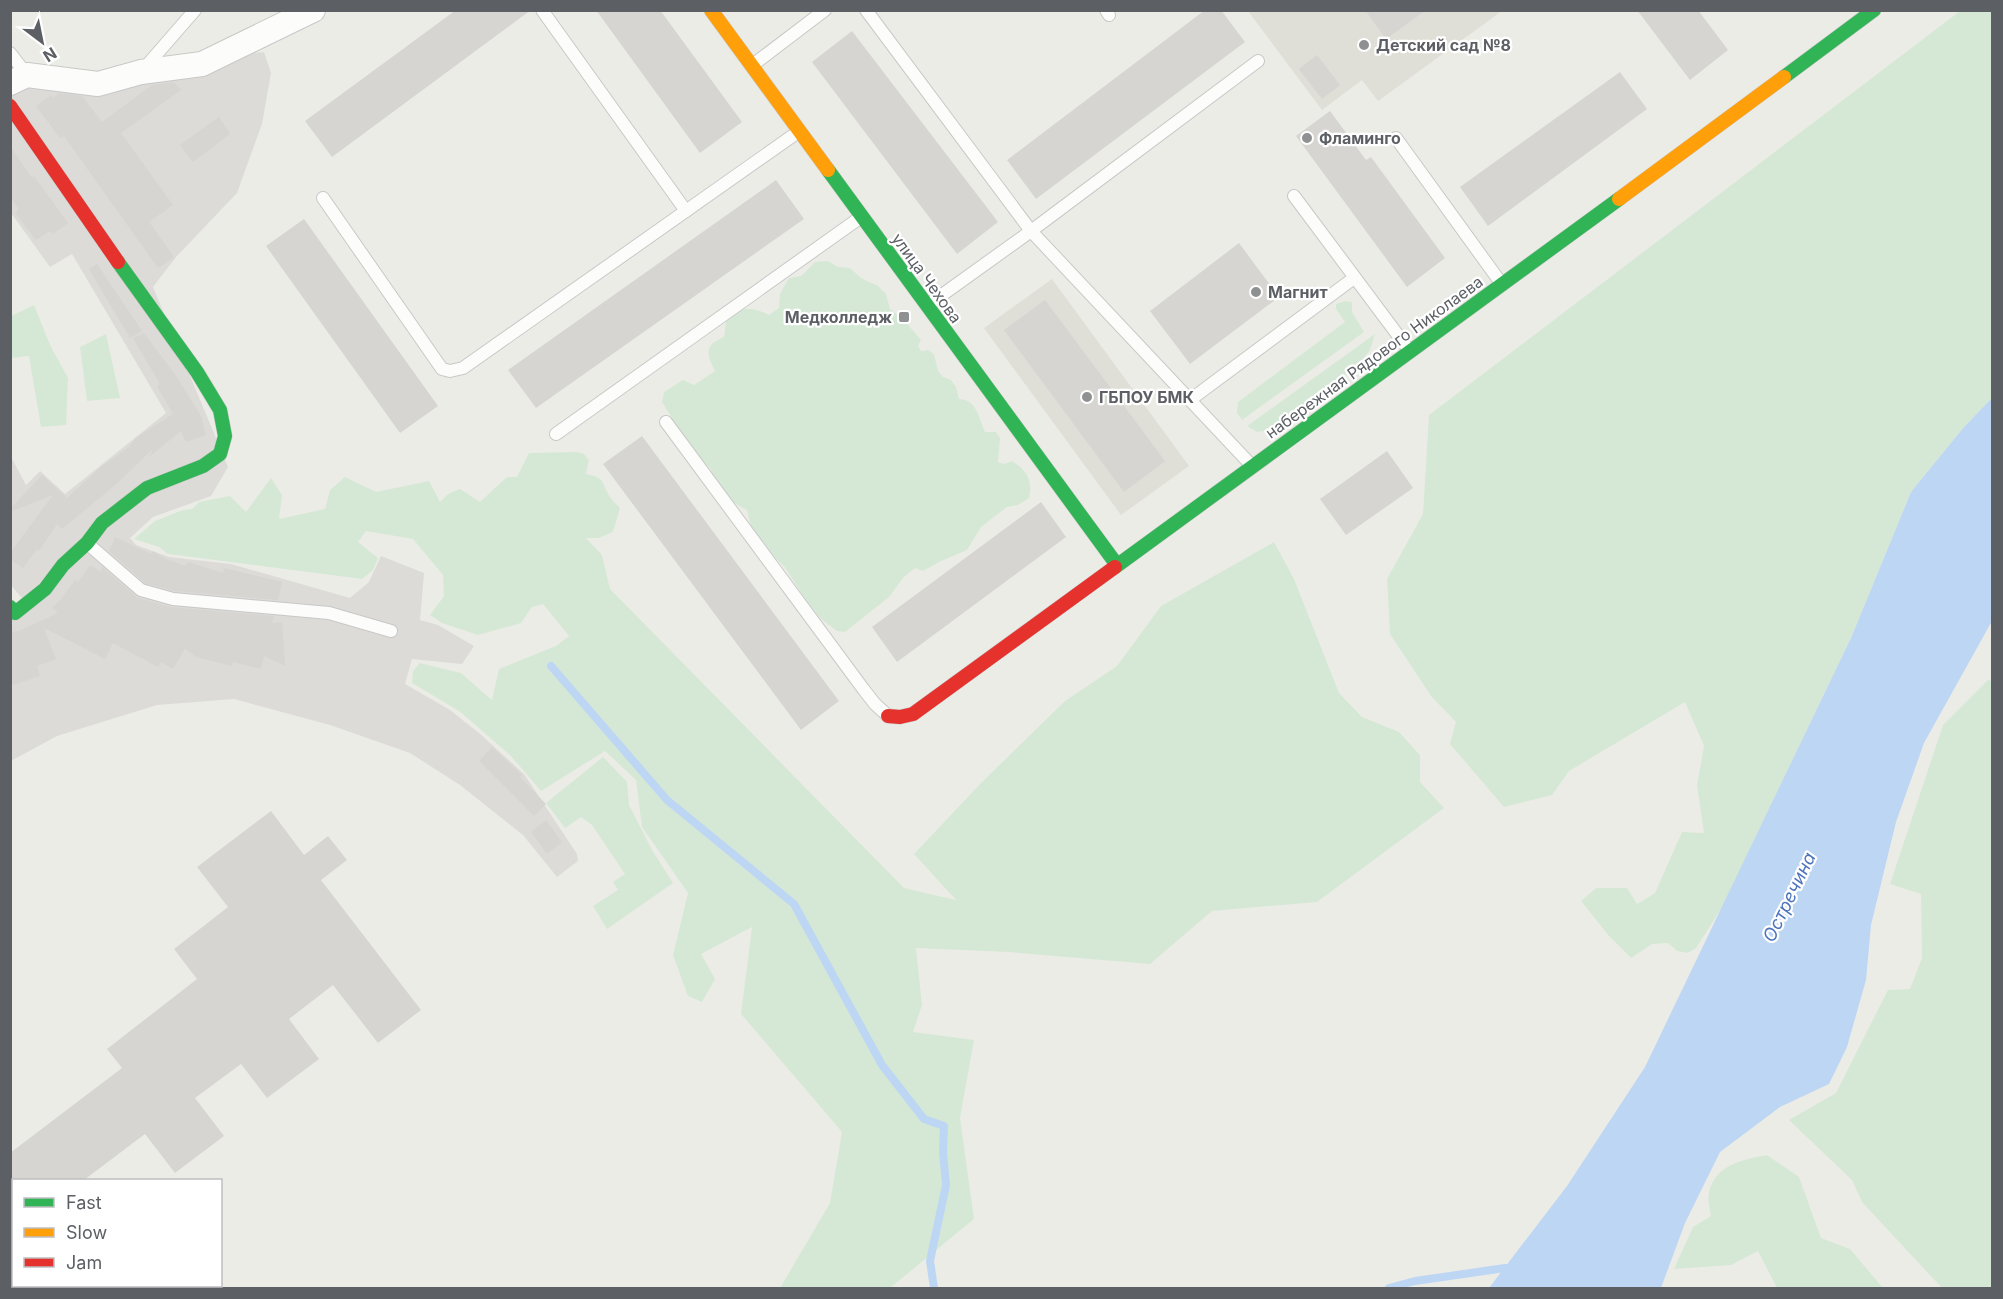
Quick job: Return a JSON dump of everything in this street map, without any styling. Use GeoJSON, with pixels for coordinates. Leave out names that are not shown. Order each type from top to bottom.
{"type":"FeatureCollection","features":[{"type":"Feature","properties":{"kind":"street"},"geometry":{"type":"LineString","coordinates":[[19,79],[98,84],[141,72],[202,64],[313,10]]}},
{"type":"Feature","properties":{"kind":"street","name":"улица Чехова"},"geometry":{"type":"LineString","coordinates":[[711,10],[1117,565]]}},
{"type":"Feature","properties":{"kind":"street","name":"набережная Рядового Николаева"},"geometry":{"type":"LineString","coordinates":[[888,716],[900,717],[913,714],[1700,140],[1874,10]]}},
{"type":"Feature","properties":{"kind":"street"},"geometry":{"type":"LineString","coordinates":[[10,106],[160,323],[197,372],[220,410],[225,436],[220,454],[203,466],[147,488],[102,524],[87,543],[63,565],[45,589],[13,610]]}},
{"type":"Feature","properties":{"kind":"lane"},"geometry":{"type":"LineString","coordinates":[[141,72],[195,10]]}},
{"type":"Feature","properties":{"kind":"lane"},"geometry":{"type":"LineString","coordinates":[[542,10],[686,211]]}},
{"type":"Feature","properties":{"kind":"lane"},"geometry":{"type":"LineString","coordinates":[[752,66],[825,10]]}},
{"type":"Feature","properties":{"kind":"lane"},"geometry":{"type":"LineString","coordinates":[[866,10],[1031,231],[1253,466]]}},
{"type":"Feature","properties":{"kind":"lane"},"geometry":{"type":"LineString","coordinates":[[10,53],[19,79]]}},
{"type":"Feature","properties":{"kind":"lane"},"geometry":{"type":"LineString","coordinates":[[927,306],[1258,61]]}},
{"type":"Feature","properties":{"kind":"lane"},"geometry":{"type":"LineString","coordinates":[[322,198],[442,369],[450,371],[463,368],[799,131]]}},
{"type":"Feature","properties":{"kind":"lane"},"geometry":{"type":"LineString","coordinates":[[1396,138],[1502,284]]}},
{"type":"Feature","properties":{"kind":"lane"},"geometry":{"type":"LineString","coordinates":[[1294,196],[1410,351]]}},
{"type":"Feature","properties":{"kind":"lane"},"geometry":{"type":"LineString","coordinates":[[556,434],[862,216]]}},
{"type":"Feature","properties":{"kind":"lane"},"geometry":{"type":"LineString","coordinates":[[1190,400],[1354,278]]}},
{"type":"Feature","properties":{"kind":"lane"},"geometry":{"type":"LineString","coordinates":[[666,422],[864,690],[888,716]]}},
{"type":"Feature","properties":{"kind":"lane"},"geometry":{"type":"LineString","coordinates":[[87,543],[141,590],[183,600],[329,613],[391,632]]}},
{"type":"Feature","properties":{"kind":"shaded area","name":"Детский сад №8"},"geometry":{"type":"Polygon","coordinates":[[[1248,11],[1502,11],[1378,101],[1362,80],[1322,110],[1248,11]]]}},
{"type":"Feature","properties":{"kind":"shaded area"},"geometry":{"type":"Polygon","coordinates":[[[264,52],[271,73],[262,124],[237,193],[176,257],[153,287],[228,467],[211,496],[153,517],[130,538],[136,545],[169,557],[231,564],[350,598],[369,582],[381,556],[424,573],[420,620],[438,625],[474,646],[462,664],[412,659],[405,684],[450,710],[524,774],[577,854],[578,861],[557,877],[523,835],[460,785],[410,753],[330,725],[234,699],[157,705],[57,736],[11,761],[11,619],[29,607],[11,585],[10,455],[26,485],[40,471],[65,494],[166,413],[72,254],[50,267],[11,213],[11,66],[52,85],[72,76],[103,96],[165,63],[264,52]]]}},
{"type":"Feature","properties":{"kind":"shaded area","name":"ГБПОУ БМК"},"geometry":{"type":"Polygon","coordinates":[[[1052,279],[1189,466],[1121,515],[984,328],[1052,279]]]}},
{"type":"Feature","properties":{"kind":"green space"},"geometry":{"type":"Polygon","coordinates":[[[1960,11],[1992,11],[1992,398],[1964,427],[1911,492],[1851,638],[1723,906],[1696,948],[1688,953],[1677,951],[1668,943],[1652,944],[1631,958],[1609,936],[1581,901],[1596,888],[1627,888],[1637,904],[1655,893],[1682,832],[1704,833],[1697,785],[1704,746],[1685,702],[1569,771],[1552,795],[1504,807],[1450,744],[1456,722],[1431,696],[1390,634],[1387,579],[1423,514],[1429,415],[1960,11]]]}},
{"type":"Feature","properties":{"kind":"green space"},"geometry":{"type":"Polygon","coordinates":[[[828,261],[838,267],[850,268],[861,278],[878,286],[886,294],[890,309],[903,319],[921,340],[918,346],[921,351],[928,350],[934,354],[938,371],[943,377],[951,380],[956,387],[959,399],[970,402],[974,406],[985,432],[996,432],[1000,438],[998,462],[1004,464],[1012,461],[1028,476],[1030,486],[1029,498],[1018,505],[1007,507],[981,527],[967,550],[923,571],[915,568],[903,578],[889,597],[845,632],[837,631],[820,618],[784,566],[765,549],[752,531],[747,510],[729,499],[719,489],[712,477],[711,469],[689,445],[662,402],[664,392],[683,380],[694,385],[715,371],[710,360],[710,347],[724,337],[726,322],[733,312],[751,309],[769,315],[779,308],[780,294],[789,278],[801,276],[815,262],[828,261]]]}},
{"type":"Feature","properties":{"kind":"green space"},"geometry":{"type":"Polygon","coordinates":[[[1345,301],[1352,302],[1352,312],[1364,332],[1242,420],[1237,413],[1238,402],[1345,322],[1336,309],[1336,304],[1345,301]]]}},
{"type":"Feature","properties":{"kind":"green space"},"geometry":{"type":"Polygon","coordinates":[[[34,305],[50,345],[68,378],[66,425],[41,427],[29,356],[11,358],[11,316],[34,305]]]}},
{"type":"Feature","properties":{"kind":"green space"},"geometry":{"type":"Polygon","coordinates":[[[106,334],[120,398],[87,401],[80,347],[106,334]]]}},
{"type":"Feature","properties":{"kind":"green space"},"geometry":{"type":"Polygon","coordinates":[[[1375,334],[1370,350],[1360,363],[1268,430],[1257,432],[1247,426],[1375,334]]]}},
{"type":"Feature","properties":{"kind":"green space"},"geometry":{"type":"Polygon","coordinates":[[[577,452],[584,454],[589,460],[586,474],[600,479],[610,497],[620,508],[613,532],[599,538],[586,538],[602,555],[610,589],[904,888],[956,900],[914,854],[982,782],[1065,701],[1117,666],[1161,606],[1274,542],[1294,579],[1339,693],[1362,717],[1399,732],[1420,755],[1420,782],[1444,808],[1317,902],[1212,911],[1150,964],[1008,952],[916,948],[922,1005],[913,1032],[974,1040],[960,1118],[974,1219],[890,1288],[780,1288],[830,1203],[842,1132],[741,1014],[752,927],[701,954],[715,979],[702,1002],[688,996],[673,955],[688,893],[642,827],[636,780],[605,751],[541,791],[510,755],[459,711],[412,683],[413,671],[420,663],[461,673],[492,700],[499,669],[556,646],[569,636],[543,604],[532,607],[521,623],[478,635],[442,623],[430,615],[444,596],[443,575],[413,539],[366,531],[358,542],[378,558],[373,570],[362,579],[168,554],[159,547],[134,539],[155,521],[183,510],[192,509],[199,502],[230,496],[246,512],[271,478],[282,495],[279,519],[325,509],[330,490],[345,477],[376,492],[429,481],[440,502],[448,494],[460,489],[480,502],[507,477],[517,477],[529,453],[577,452]]]}},
{"type":"Feature","properties":{"kind":"green space"},"geometry":{"type":"Polygon","coordinates":[[[1989,679],[1992,684],[1992,1288],[1942,1288],[1862,1202],[1852,1180],[1789,1120],[1836,1093],[1888,990],[1910,989],[1922,958],[1921,894],[1890,884],[1943,725],[1989,679]]]}},
{"type":"Feature","properties":{"kind":"green space"},"geometry":{"type":"Polygon","coordinates":[[[603,757],[627,782],[629,805],[652,850],[673,883],[607,929],[593,906],[618,890],[613,882],[625,874],[592,825],[581,817],[565,828],[546,803],[603,757]]]}},
{"type":"Feature","properties":{"kind":"green space"},"geometry":{"type":"Polygon","coordinates":[[[1767,1155],[1799,1177],[1821,1238],[1850,1249],[1883,1288],[1777,1288],[1758,1251],[1731,1265],[1674,1269],[1693,1227],[1711,1216],[1708,1196],[1717,1176],[1740,1161],[1767,1155]]]}},
{"type":"Feature","properties":{"kind":"water","name":"Остречина"},"geometry":{"type":"Polygon","coordinates":[[[1992,398],[1992,621],[1924,743],[1896,822],[1871,925],[1866,980],[1847,1047],[1829,1084],[1780,1107],[1720,1152],[1685,1223],[1661,1288],[1489,1288],[1567,1186],[1645,1067],[1851,638],[1911,492],[1964,427],[1992,398]]]}},
{"type":"Feature","properties":{"kind":"building"},"geometry":{"type":"Polygon","coordinates":[[[456,10],[531,10],[332,157],[305,121],[456,10]]]}},
{"type":"Feature","properties":{"kind":"building"},"geometry":{"type":"Polygon","coordinates":[[[596,10],[660,10],[742,122],[700,153],[596,10]]]}},
{"type":"Feature","properties":{"kind":"building"},"geometry":{"type":"Polygon","coordinates":[[[1205,10],[1221,10],[1245,42],[1036,199],[1007,160],[1205,10]]]}},
{"type":"Feature","properties":{"kind":"building"},"geometry":{"type":"Polygon","coordinates":[[[1365,10],[1426,10],[1386,39],[1365,10]]]}},
{"type":"Feature","properties":{"kind":"building"},"geometry":{"type":"Polygon","coordinates":[[[1637,10],[1698,10],[1728,50],[1690,80],[1637,10]]]}},
{"type":"Feature","properties":{"kind":"building"},"geometry":{"type":"Polygon","coordinates":[[[852,31],[998,222],[957,254],[812,62],[852,31]]]}},
{"type":"Feature","properties":{"kind":"building"},"geometry":{"type":"Polygon","coordinates":[[[1317,55],[1340,85],[1322,99],[1299,69],[1317,55]]]}},
{"type":"Feature","properties":{"kind":"building"},"geometry":{"type":"Polygon","coordinates":[[[1620,72],[1647,109],[1488,226],[1460,187],[1620,72]]]}},
{"type":"Feature","properties":{"kind":"building"},"geometry":{"type":"Polygon","coordinates":[[[174,82],[181,90],[121,133],[173,205],[149,222],[174,257],[158,268],[64,136],[60,138],[36,106],[51,95],[53,98],[59,93],[82,96],[102,122],[152,85],[174,82]]]}},
{"type":"Feature","properties":{"kind":"building"},"geometry":{"type":"Polygon","coordinates":[[[1330,111],[1366,160],[1371,157],[1445,258],[1407,287],[1296,136],[1330,111]]]}},
{"type":"Feature","properties":{"kind":"building"},"geometry":{"type":"Polygon","coordinates":[[[219,117],[230,134],[193,162],[180,145],[219,117]]]}},
{"type":"Feature","properties":{"kind":"building"},"geometry":{"type":"Polygon","coordinates":[[[10,146],[68,223],[53,234],[50,231],[36,240],[15,213],[19,209],[10,197],[10,146]]]}},
{"type":"Feature","properties":{"kind":"building"},"geometry":{"type":"Polygon","coordinates":[[[776,180],[804,219],[536,408],[508,370],[776,180]]]}},
{"type":"Feature","properties":{"kind":"building"},"geometry":{"type":"Polygon","coordinates":[[[304,219],[438,406],[400,433],[266,246],[304,219]]]}},
{"type":"Feature","properties":{"kind":"building"},"geometry":{"type":"Polygon","coordinates":[[[1239,243],[1279,297],[1190,364],[1150,311],[1239,243]]]}},
{"type":"Feature","properties":{"kind":"building"},"geometry":{"type":"Polygon","coordinates":[[[97,264],[142,331],[130,338],[89,269],[97,264]]]}},
{"type":"Feature","properties":{"kind":"building"},"geometry":{"type":"Polygon","coordinates":[[[1045,300],[1165,461],[1124,492],[1004,330],[1045,300]]]}},
{"type":"Feature","properties":{"kind":"building"},"geometry":{"type":"Polygon","coordinates":[[[144,333],[176,376],[201,416],[206,435],[186,442],[181,431],[150,456],[153,449],[114,486],[62,529],[57,524],[39,551],[37,549],[23,568],[10,559],[10,553],[53,495],[10,512],[10,509],[42,475],[67,498],[101,467],[129,447],[136,438],[173,414],[157,386],[160,384],[133,338],[144,333]]]}},
{"type":"Feature","properties":{"kind":"building"},"geometry":{"type":"Polygon","coordinates":[[[642,436],[839,701],[801,730],[603,464],[642,436]]]}},
{"type":"Feature","properties":{"kind":"building"},"geometry":{"type":"Polygon","coordinates":[[[1387,451],[1413,488],[1346,535],[1320,499],[1387,451]]]}},
{"type":"Feature","properties":{"kind":"building"},"geometry":{"type":"Polygon","coordinates":[[[1041,502],[1066,537],[897,662],[872,627],[1041,502]]]}},
{"type":"Feature","properties":{"kind":"building"},"geometry":{"type":"Polygon","coordinates":[[[115,537],[151,554],[153,551],[166,559],[186,566],[188,562],[223,573],[224,568],[282,582],[278,600],[174,591],[145,583],[109,551],[115,537]]]}},
{"type":"Feature","properties":{"kind":"building"},"geometry":{"type":"Polygon","coordinates":[[[90,565],[101,572],[102,567],[138,598],[171,607],[274,616],[272,623],[282,622],[285,666],[264,656],[261,669],[233,662],[232,666],[196,657],[185,649],[173,669],[161,662],[158,667],[113,643],[105,659],[44,628],[56,659],[37,666],[40,676],[10,686],[10,632],[19,631],[58,613],[52,608],[75,580],[78,582],[90,565]]]}},
{"type":"Feature","properties":{"kind":"building"},"geometry":{"type":"Polygon","coordinates":[[[492,747],[522,775],[520,777],[546,804],[534,816],[479,761],[492,747]]]}},
{"type":"Feature","properties":{"kind":"building"},"geometry":{"type":"Polygon","coordinates":[[[271,811],[304,855],[328,836],[347,860],[321,880],[421,1010],[378,1043],[333,985],[289,1019],[319,1059],[267,1098],[241,1064],[195,1098],[224,1136],[175,1173],[145,1134],[85,1179],[10,1180],[10,1153],[122,1068],[107,1049],[197,979],[174,949],[228,907],[197,867],[271,811]]]}},
{"type":"Feature","properties":{"kind":"building"},"geometry":{"type":"Polygon","coordinates":[[[546,820],[562,842],[547,854],[531,832],[546,820]]]}},
{"type":"Feature","properties":{"kind":"waterway"},"geometry":{"type":"LineString","coordinates":[[551,666],[667,800],[794,904],[882,1065],[924,1119],[944,1126],[943,1152],[946,1185],[930,1261],[934,1288]]}},
{"type":"Feature","properties":{"kind":"waterway"},"geometry":{"type":"LineString","coordinates":[[1389,1288],[1415,1281],[1505,1268],[1514,1270]]}},
{"type":"Feature","properties":{"kind":"traffic: fast"},"geometry":{"type":"LineString","coordinates":[[1784,77],[1874,10]]}},
{"type":"Feature","properties":{"kind":"traffic: fast"},"geometry":{"type":"LineString","coordinates":[[828,170],[1117,565]]}},
{"type":"Feature","properties":{"kind":"traffic: fast"},"geometry":{"type":"LineString","coordinates":[[1115,567],[1619,199]]}},
{"type":"Feature","properties":{"kind":"traffic: fast"},"geometry":{"type":"LineString","coordinates":[[10,607],[15,613],[45,589],[63,565],[87,543],[102,523],[147,488],[203,466],[220,454],[225,436],[220,410],[197,372],[118,262]]}},
{"type":"Feature","properties":{"kind":"traffic: slow"},"geometry":{"type":"LineString","coordinates":[[711,10],[828,170]]}},
{"type":"Feature","properties":{"kind":"traffic: slow"},"geometry":{"type":"LineString","coordinates":[[1619,199],[1784,77]]}},
{"type":"Feature","properties":{"kind":"traffic: jam"},"geometry":{"type":"LineString","coordinates":[[10,106],[118,262]]}},
{"type":"Feature","properties":{"kind":"traffic: jam"},"geometry":{"type":"LineString","coordinates":[[888,716],[900,717],[913,714],[1115,567]]}},
{"type":"Feature","properties":{"kind":"place","name":"Детский сад №8"},"geometry":{"type":"Point","coordinates":[1364,45]}},
{"type":"Feature","properties":{"kind":"place","name":"Фламинго"},"geometry":{"type":"Point","coordinates":[1307,138]}},
{"type":"Feature","properties":{"kind":"place","name":"Магнит"},"geometry":{"type":"Point","coordinates":[1256,292]}},
{"type":"Feature","properties":{"kind":"place","name":"Медколледж"},"geometry":{"type":"Point","coordinates":[904,317]}},
{"type":"Feature","properties":{"kind":"place","name":"ГБПОУ БМК"},"geometry":{"type":"Point","coordinates":[1087,397]}}]}
